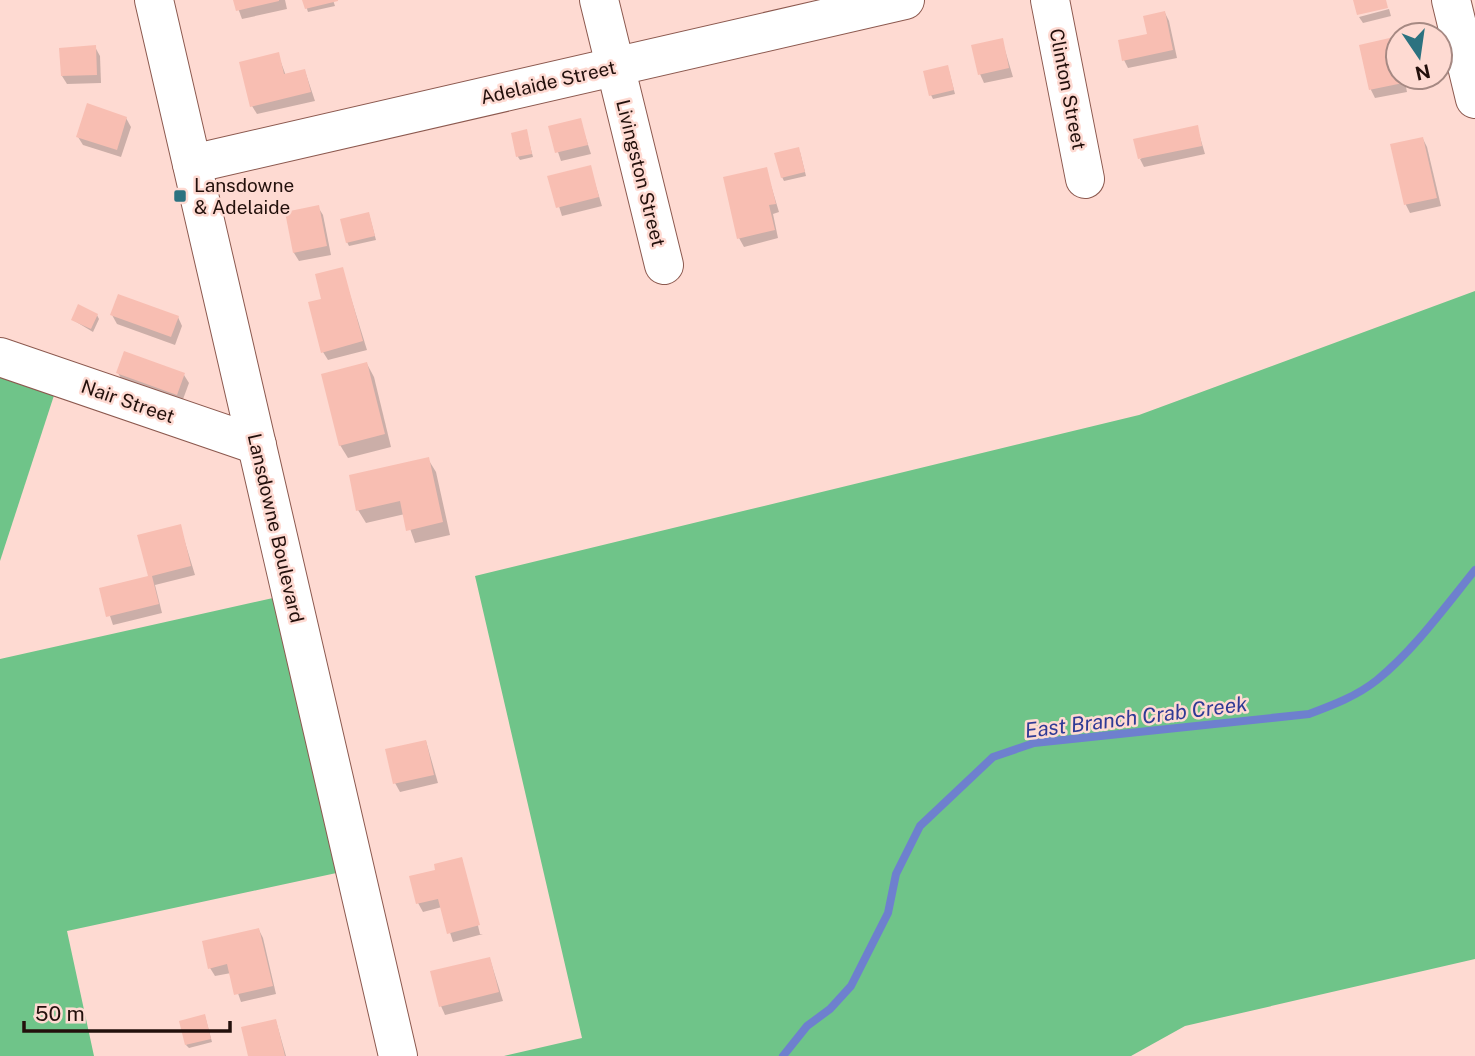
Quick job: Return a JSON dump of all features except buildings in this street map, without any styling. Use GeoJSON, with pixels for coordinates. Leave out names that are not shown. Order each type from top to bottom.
{"type":"FeatureCollection","features":[{"type":"Feature","properties":{"kind":"street","name":"Lansdowne Boulevard"},"geometry":{"type":"LineString","coordinates":[[155,0],[398,1056]]}},
{"type":"Feature","properties":{"kind":"street","name":"Livingston Street"},"geometry":{"type":"LineString","coordinates":[[600,0],[664,265]]}},
{"type":"Feature","properties":{"kind":"street","name":"Adelaide Street"},"geometry":{"type":"LineString","coordinates":[[192,164],[905,0]]}},
{"type":"Feature","properties":{"kind":"street","name":"Clinton Street"},"geometry":{"type":"LineString","coordinates":[[1050,0],[1085,179]]}},
{"type":"Feature","properties":{"kind":"street"},"geometry":{"type":"LineString","coordinates":[[1451,0],[1475,99]]}},
{"type":"Feature","properties":{"kind":"street","name":"Nair Street"},"geometry":{"type":"LineString","coordinates":[[0,357],[257,445]]}},
{"type":"Feature","properties":{"kind":"green space"},"geometry":{"type":"Polygon","coordinates":[[[1475,291],[1475,959],[1185,1026],[1131,1056],[504,1056],[582,1038],[475,576],[1139,415],[1475,291]]]}},
{"type":"Feature","properties":{"kind":"green space"},"geometry":{"type":"Polygon","coordinates":[[[0,357],[60,377],[0,561],[0,357]]]}},
{"type":"Feature","properties":{"kind":"green space"},"geometry":{"type":"Polygon","coordinates":[[[291,594],[355,869],[67,931],[94,1056],[0,1056],[0,659],[291,594]]]}},
{"type":"Feature","properties":{"kind":"waterway","name":"East Branch Crab Creek"},"geometry":{"type":"LineString","coordinates":[[783,1056],[807,1026],[830,1009],[851,986],[888,913],[896,874],[920,826],[993,757],[1034,743],[1318,711],[1361,691],[1391,668],[1429,628],[1475,570]]}},
{"type":"Feature","properties":{"kind":"place","name":"Lansdowne & Adelaide"},"geometry":{"type":"Point","coordinates":[180,196]}}]}
